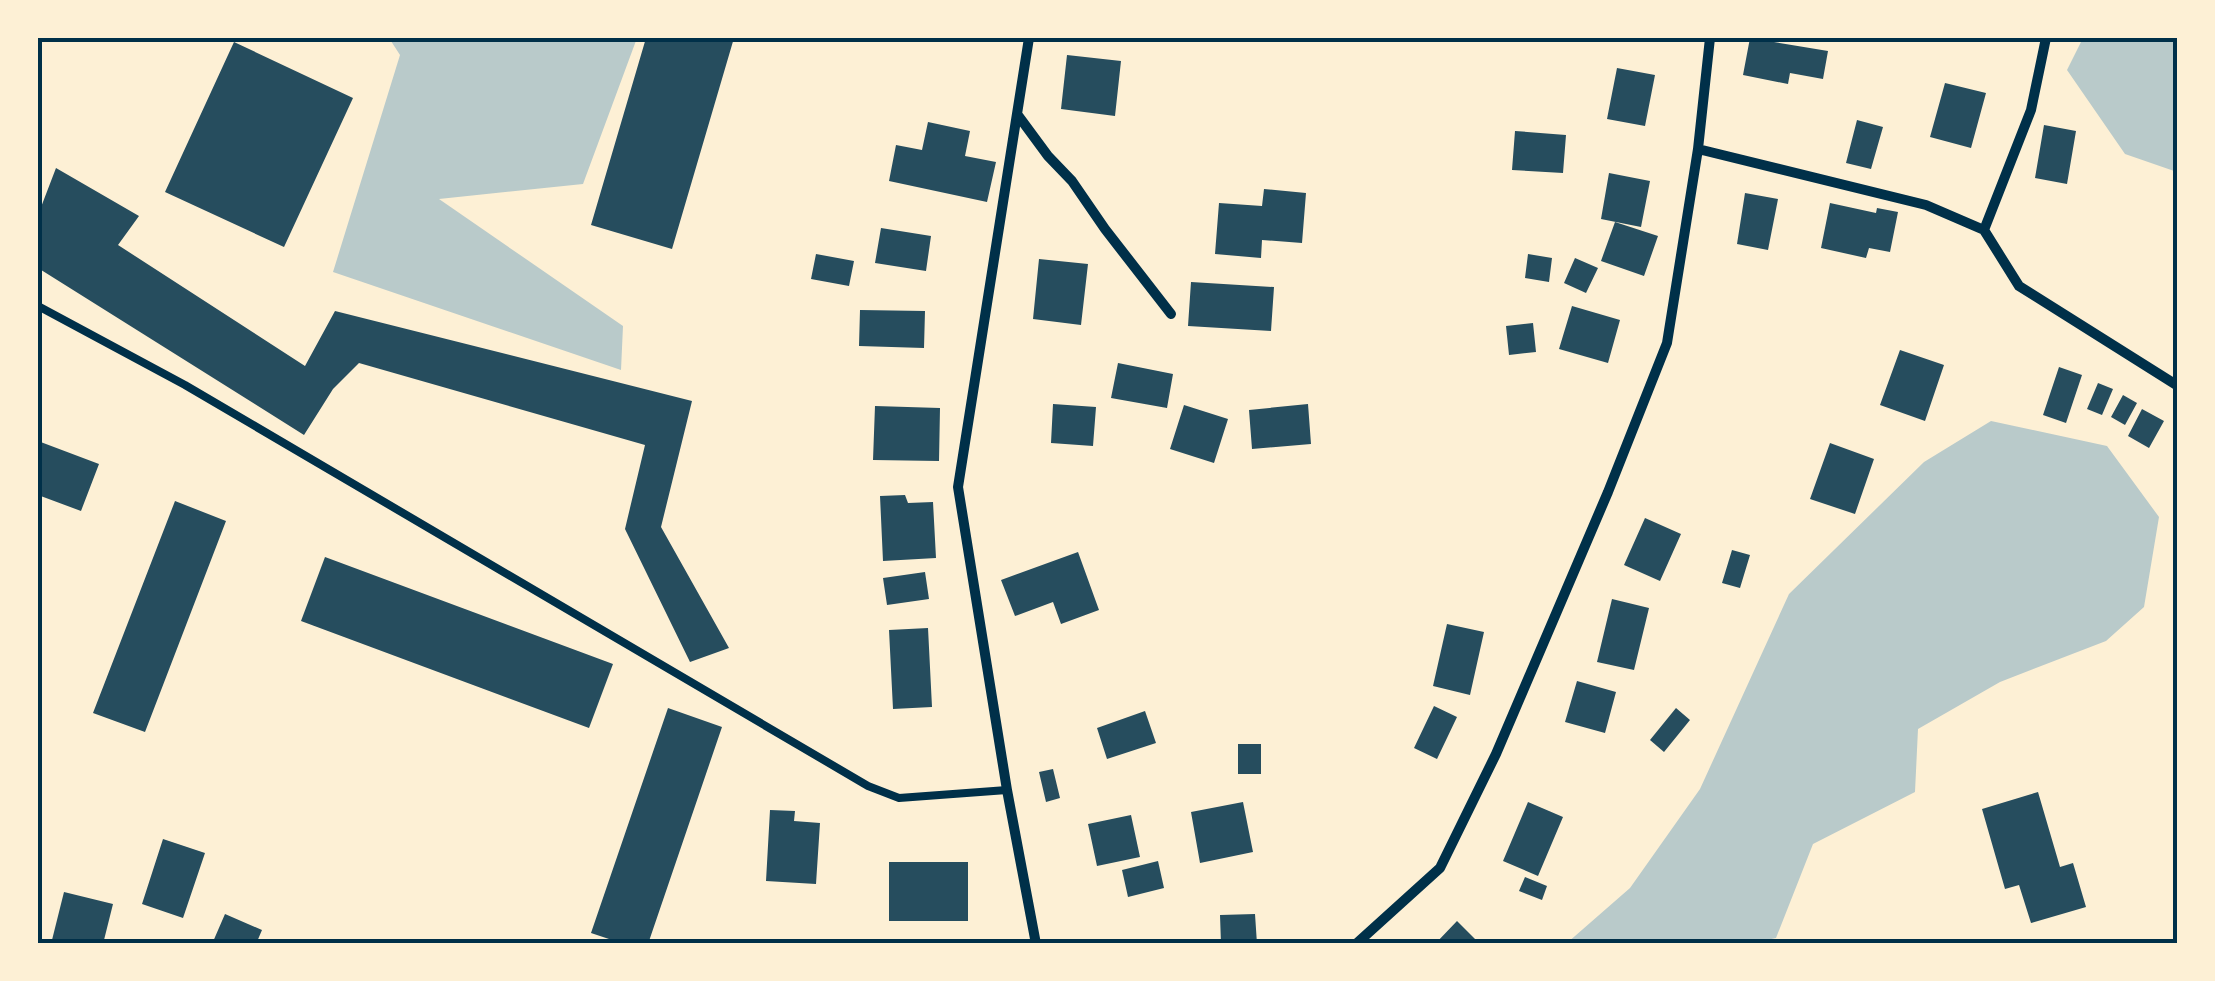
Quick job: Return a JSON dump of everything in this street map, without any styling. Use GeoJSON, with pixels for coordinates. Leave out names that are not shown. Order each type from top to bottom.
{"type":"FeatureCollection","features":[{"type":"Feature","properties":{"kind":"street"},"geometry":{"type":"LineString","coordinates":[[1029,38],[958,487],[1006,790],[1036,944]]}},
{"type":"Feature","properties":{"kind":"street"},"geometry":{"type":"LineString","coordinates":[[1356,944],[1440,868],[1496,754],[1668,343],[1698,149],[1710,38]]}},
{"type":"Feature","properties":{"kind":"street"},"geometry":{"type":"LineString","coordinates":[[1984,230],[2031,110],[2046,38]]}},
{"type":"Feature","properties":{"kind":"street"},"geometry":{"type":"LineString","coordinates":[[1017,114],[1171,314]]}},
{"type":"Feature","properties":{"kind":"street"},"geometry":{"type":"LineString","coordinates":[[1698,149],[1926,205],[1984,230],[2019,286],[2178,386]]}},
{"type":"Feature","properties":{"kind":"lane"},"geometry":{"type":"LineString","coordinates":[[38,306],[185,385],[868,786],[898,798],[1006,790]]}},
{"type":"Feature","properties":{"kind":"shaded area"},"geometry":{"type":"Polygon","coordinates":[[[389,38],[637,38],[583,184],[439,199],[623,326],[621,370],[333,272],[400,55],[389,38]]]}},
{"type":"Feature","properties":{"kind":"shaded area"},"geometry":{"type":"Polygon","coordinates":[[[2083,38],[2177,38],[2177,172],[2125,154],[2067,70],[2083,38]]]}},
{"type":"Feature","properties":{"kind":"shaded area"},"geometry":{"type":"Polygon","coordinates":[[[1991,421],[2107,446],[2159,517],[2144,607],[2106,641],[2000,682],[1918,729],[1915,792],[1813,844],[1776,938],[1749,944],[1567,943],[1630,888],[1700,789],[1789,594],[1924,462],[1991,421]]]}},
{"type":"Feature","properties":{"kind":"building"},"geometry":{"type":"Polygon","coordinates":[[[646,38],[734,38],[672,249],[591,225],[646,38]]]}},
{"type":"Feature","properties":{"kind":"building"},"geometry":{"type":"Polygon","coordinates":[[[1750,38],[1828,51],[1823,79],[1790,73],[1788,84],[1743,75],[1750,38]]]}},
{"type":"Feature","properties":{"kind":"building"},"geometry":{"type":"Polygon","coordinates":[[[234,42],[353,98],[284,247],[165,192],[234,42]]]}},
{"type":"Feature","properties":{"kind":"building"},"geometry":{"type":"Polygon","coordinates":[[[1067,55],[1121,61],[1115,116],[1061,109],[1067,55]]]}},
{"type":"Feature","properties":{"kind":"building"},"geometry":{"type":"Polygon","coordinates":[[[1617,68],[1655,75],[1645,126],[1607,119],[1617,68]]]}},
{"type":"Feature","properties":{"kind":"building"},"geometry":{"type":"Polygon","coordinates":[[[1945,83],[1986,93],[1971,148],[1930,137],[1945,83]]]}},
{"type":"Feature","properties":{"kind":"building"},"geometry":{"type":"Polygon","coordinates":[[[1857,120],[1883,127],[1871,169],[1846,163],[1857,120]]]}},
{"type":"Feature","properties":{"kind":"building"},"geometry":{"type":"Polygon","coordinates":[[[928,122],[970,131],[965,156],[996,162],[987,202],[889,181],[896,145],[922,150],[928,122]]]}},
{"type":"Feature","properties":{"kind":"building"},"geometry":{"type":"Polygon","coordinates":[[[2044,125],[2076,131],[2067,184],[2035,178],[2044,125]]]}},
{"type":"Feature","properties":{"kind":"building"},"geometry":{"type":"Polygon","coordinates":[[[1515,131],[1566,135],[1563,173],[1512,170],[1515,131]]]}},
{"type":"Feature","properties":{"kind":"building"},"geometry":{"type":"Polygon","coordinates":[[[56,168],[139,216],[118,245],[305,366],[335,311],[692,401],[661,527],[729,648],[690,662],[625,529],[645,445],[359,363],[333,389],[304,435],[38,268],[38,215],[56,168]]]}},
{"type":"Feature","properties":{"kind":"building"},"geometry":{"type":"Polygon","coordinates":[[[1609,173],[1650,181],[1641,227],[1601,219],[1609,173]]]}},
{"type":"Feature","properties":{"kind":"building"},"geometry":{"type":"Polygon","coordinates":[[[1264,189],[1306,193],[1302,243],[1262,240],[1261,258],[1215,254],[1219,203],[1262,206],[1264,189]]]}},
{"type":"Feature","properties":{"kind":"building"},"geometry":{"type":"Polygon","coordinates":[[[1745,193],[1778,199],[1768,250],[1737,244],[1745,193]]]}},
{"type":"Feature","properties":{"kind":"building"},"geometry":{"type":"Polygon","coordinates":[[[1830,203],[1876,213],[1877,208],[1898,212],[1890,252],[1869,248],[1866,258],[1821,248],[1830,203]]]}},
{"type":"Feature","properties":{"kind":"building"},"geometry":{"type":"Polygon","coordinates":[[[1615,222],[1658,236],[1644,276],[1601,261],[1615,222]]]}},
{"type":"Feature","properties":{"kind":"building"},"geometry":{"type":"Polygon","coordinates":[[[881,228],[931,236],[926,271],[875,263],[881,228]]]}},
{"type":"Feature","properties":{"kind":"building"},"geometry":{"type":"Polygon","coordinates":[[[816,254],[854,261],[849,286],[811,279],[816,254]]]}},
{"type":"Feature","properties":{"kind":"building"},"geometry":{"type":"Polygon","coordinates":[[[1528,254],[1552,258],[1549,282],[1525,278],[1528,254]]]}},
{"type":"Feature","properties":{"kind":"building"},"geometry":{"type":"Polygon","coordinates":[[[1575,258],[1598,268],[1586,293],[1564,283],[1575,258]]]}},
{"type":"Feature","properties":{"kind":"building"},"geometry":{"type":"Polygon","coordinates":[[[1039,259],[1088,264],[1081,325],[1033,319],[1039,259]]]}},
{"type":"Feature","properties":{"kind":"building"},"geometry":{"type":"Polygon","coordinates":[[[1191,282],[1274,287],[1271,331],[1188,326],[1191,282]]]}},
{"type":"Feature","properties":{"kind":"building"},"geometry":{"type":"Polygon","coordinates":[[[1572,306],[1620,320],[1608,363],[1559,349],[1572,306]]]}},
{"type":"Feature","properties":{"kind":"building"},"geometry":{"type":"Polygon","coordinates":[[[860,310],[925,311],[924,348],[859,346],[860,310]]]}},
{"type":"Feature","properties":{"kind":"building"},"geometry":{"type":"Polygon","coordinates":[[[1533,323],[1536,352],[1509,355],[1506,326],[1533,323]]]}},
{"type":"Feature","properties":{"kind":"building"},"geometry":{"type":"Polygon","coordinates":[[[1900,350],[1944,365],[1925,421],[1880,405],[1900,350]]]}},
{"type":"Feature","properties":{"kind":"building"},"geometry":{"type":"Polygon","coordinates":[[[1118,363],[1173,374],[1167,408],[1111,398],[1118,363]]]}},
{"type":"Feature","properties":{"kind":"building"},"geometry":{"type":"Polygon","coordinates":[[[2059,367],[2082,375],[2066,423],[2043,415],[2059,367]]]}},
{"type":"Feature","properties":{"kind":"building"},"geometry":{"type":"Polygon","coordinates":[[[2098,383],[2113,389],[2102,415],[2087,409],[2098,383]]]}},
{"type":"Feature","properties":{"kind":"building"},"geometry":{"type":"Polygon","coordinates":[[[2123,395],[2137,403],[2125,425],[2111,417],[2123,395]]]}},
{"type":"Feature","properties":{"kind":"building"},"geometry":{"type":"Polygon","coordinates":[[[1053,404],[1096,407],[1093,446],[1051,443],[1053,404]]]}},
{"type":"Feature","properties":{"kind":"building"},"geometry":{"type":"Polygon","coordinates":[[[1308,404],[1311,444],[1252,449],[1249,410],[1308,404]]]}},
{"type":"Feature","properties":{"kind":"building"},"geometry":{"type":"Polygon","coordinates":[[[1184,405],[1228,419],[1214,463],[1170,449],[1184,405]]]}},
{"type":"Feature","properties":{"kind":"building"},"geometry":{"type":"Polygon","coordinates":[[[875,406],[940,408],[939,461],[873,460],[875,406]]]}},
{"type":"Feature","properties":{"kind":"building"},"geometry":{"type":"Polygon","coordinates":[[[2142,409],[2164,421],[2149,448],[2128,436],[2142,409]]]}},
{"type":"Feature","properties":{"kind":"building"},"geometry":{"type":"Polygon","coordinates":[[[38,441],[99,464],[81,511],[38,495],[38,441]]]}},
{"type":"Feature","properties":{"kind":"building"},"geometry":{"type":"Polygon","coordinates":[[[1830,443],[1874,459],[1855,514],[1810,499],[1830,443]]]}},
{"type":"Feature","properties":{"kind":"building"},"geometry":{"type":"Polygon","coordinates":[[[905,495],[908,503],[933,502],[936,558],[883,561],[880,496],[905,495]]]}},
{"type":"Feature","properties":{"kind":"building"},"geometry":{"type":"Polygon","coordinates":[[[175,501],[226,521],[145,732],[93,713],[175,501]]]}},
{"type":"Feature","properties":{"kind":"building"},"geometry":{"type":"Polygon","coordinates":[[[1645,518],[1681,534],[1660,581],[1624,565],[1645,518]]]}},
{"type":"Feature","properties":{"kind":"building"},"geometry":{"type":"Polygon","coordinates":[[[1732,550],[1750,555],[1740,588],[1722,583],[1732,550]]]}},
{"type":"Feature","properties":{"kind":"building"},"geometry":{"type":"Polygon","coordinates":[[[1078,552],[1099,610],[1061,624],[1053,602],[1015,616],[1001,580],[1078,552]]]}},
{"type":"Feature","properties":{"kind":"building"},"geometry":{"type":"Polygon","coordinates":[[[325,557],[613,664],[589,728],[301,621],[325,557]]]}},
{"type":"Feature","properties":{"kind":"building"},"geometry":{"type":"Polygon","coordinates":[[[925,572],[929,599],[887,605],[883,578],[925,572]]]}},
{"type":"Feature","properties":{"kind":"building"},"geometry":{"type":"Polygon","coordinates":[[[1612,599],[1649,608],[1634,670],[1597,662],[1612,599]]]}},
{"type":"Feature","properties":{"kind":"building"},"geometry":{"type":"Polygon","coordinates":[[[1447,624],[1484,632],[1470,695],[1433,686],[1447,624]]]}},
{"type":"Feature","properties":{"kind":"building"},"geometry":{"type":"Polygon","coordinates":[[[928,628],[932,707],[893,709],[889,630],[928,628]]]}},
{"type":"Feature","properties":{"kind":"building"},"geometry":{"type":"Polygon","coordinates":[[[1577,681],[1616,692],[1605,733],[1565,722],[1577,681]]]}},
{"type":"Feature","properties":{"kind":"building"},"geometry":{"type":"Polygon","coordinates":[[[1434,706],[1457,717],[1437,759],[1414,748],[1434,706]]]}},
{"type":"Feature","properties":{"kind":"building"},"geometry":{"type":"Polygon","coordinates":[[[668,708],[722,727],[648,944],[624,944],[591,933],[668,708]]]}},
{"type":"Feature","properties":{"kind":"building"},"geometry":{"type":"Polygon","coordinates":[[[1676,708],[1690,720],[1664,752],[1650,740],[1676,708]]]}},
{"type":"Feature","properties":{"kind":"building"},"geometry":{"type":"Polygon","coordinates":[[[1145,711],[1156,743],[1107,759],[1097,728],[1145,711]]]}},
{"type":"Feature","properties":{"kind":"building"},"geometry":{"type":"Polygon","coordinates":[[[1238,744],[1261,744],[1261,774],[1238,774],[1238,744]]]}},
{"type":"Feature","properties":{"kind":"building"},"geometry":{"type":"Polygon","coordinates":[[[1053,769],[1060,798],[1046,802],[1039,772],[1053,769]]]}},
{"type":"Feature","properties":{"kind":"building"},"geometry":{"type":"Polygon","coordinates":[[[2038,792],[2060,867],[2073,863],[2086,907],[2031,923],[2019,885],[2005,889],[1982,809],[2038,792]]]}},
{"type":"Feature","properties":{"kind":"building"},"geometry":{"type":"Polygon","coordinates":[[[1243,802],[1253,852],[1200,863],[1191,812],[1243,802]]]}},
{"type":"Feature","properties":{"kind":"building"},"geometry":{"type":"Polygon","coordinates":[[[1528,802],[1563,817],[1538,876],[1503,861],[1528,802]]]}},
{"type":"Feature","properties":{"kind":"building"},"geometry":{"type":"Polygon","coordinates":[[[770,810],[795,811],[794,821],[820,823],[816,884],[766,881],[770,810]]]}},
{"type":"Feature","properties":{"kind":"building"},"geometry":{"type":"Polygon","coordinates":[[[1131,815],[1140,857],[1097,866],[1088,824],[1131,815]]]}},
{"type":"Feature","properties":{"kind":"building"},"geometry":{"type":"Polygon","coordinates":[[[163,839],[205,853],[183,918],[142,904],[163,839]]]}},
{"type":"Feature","properties":{"kind":"building"},"geometry":{"type":"Polygon","coordinates":[[[1158,861],[1164,888],[1128,897],[1122,870],[1158,861]]]}},
{"type":"Feature","properties":{"kind":"building"},"geometry":{"type":"Polygon","coordinates":[[[889,862],[968,862],[968,921],[889,921],[889,862]]]}},
{"type":"Feature","properties":{"kind":"building"},"geometry":{"type":"Polygon","coordinates":[[[1525,877],[1547,886],[1542,900],[1519,891],[1525,877]]]}},
{"type":"Feature","properties":{"kind":"building"},"geometry":{"type":"Polygon","coordinates":[[[64,892],[113,904],[103,944],[51,944],[64,892]]]}},
{"type":"Feature","properties":{"kind":"building"},"geometry":{"type":"Polygon","coordinates":[[[225,914],[262,930],[256,944],[212,944],[225,914]]]}},
{"type":"Feature","properties":{"kind":"building"},"geometry":{"type":"Polygon","coordinates":[[[1255,914],[1257,944],[1221,944],[1220,915],[1255,914]]]}},
{"type":"Feature","properties":{"kind":"building"},"geometry":{"type":"Polygon","coordinates":[[[1457,921],[1480,944],[1435,944],[1457,921]]]}}]}
